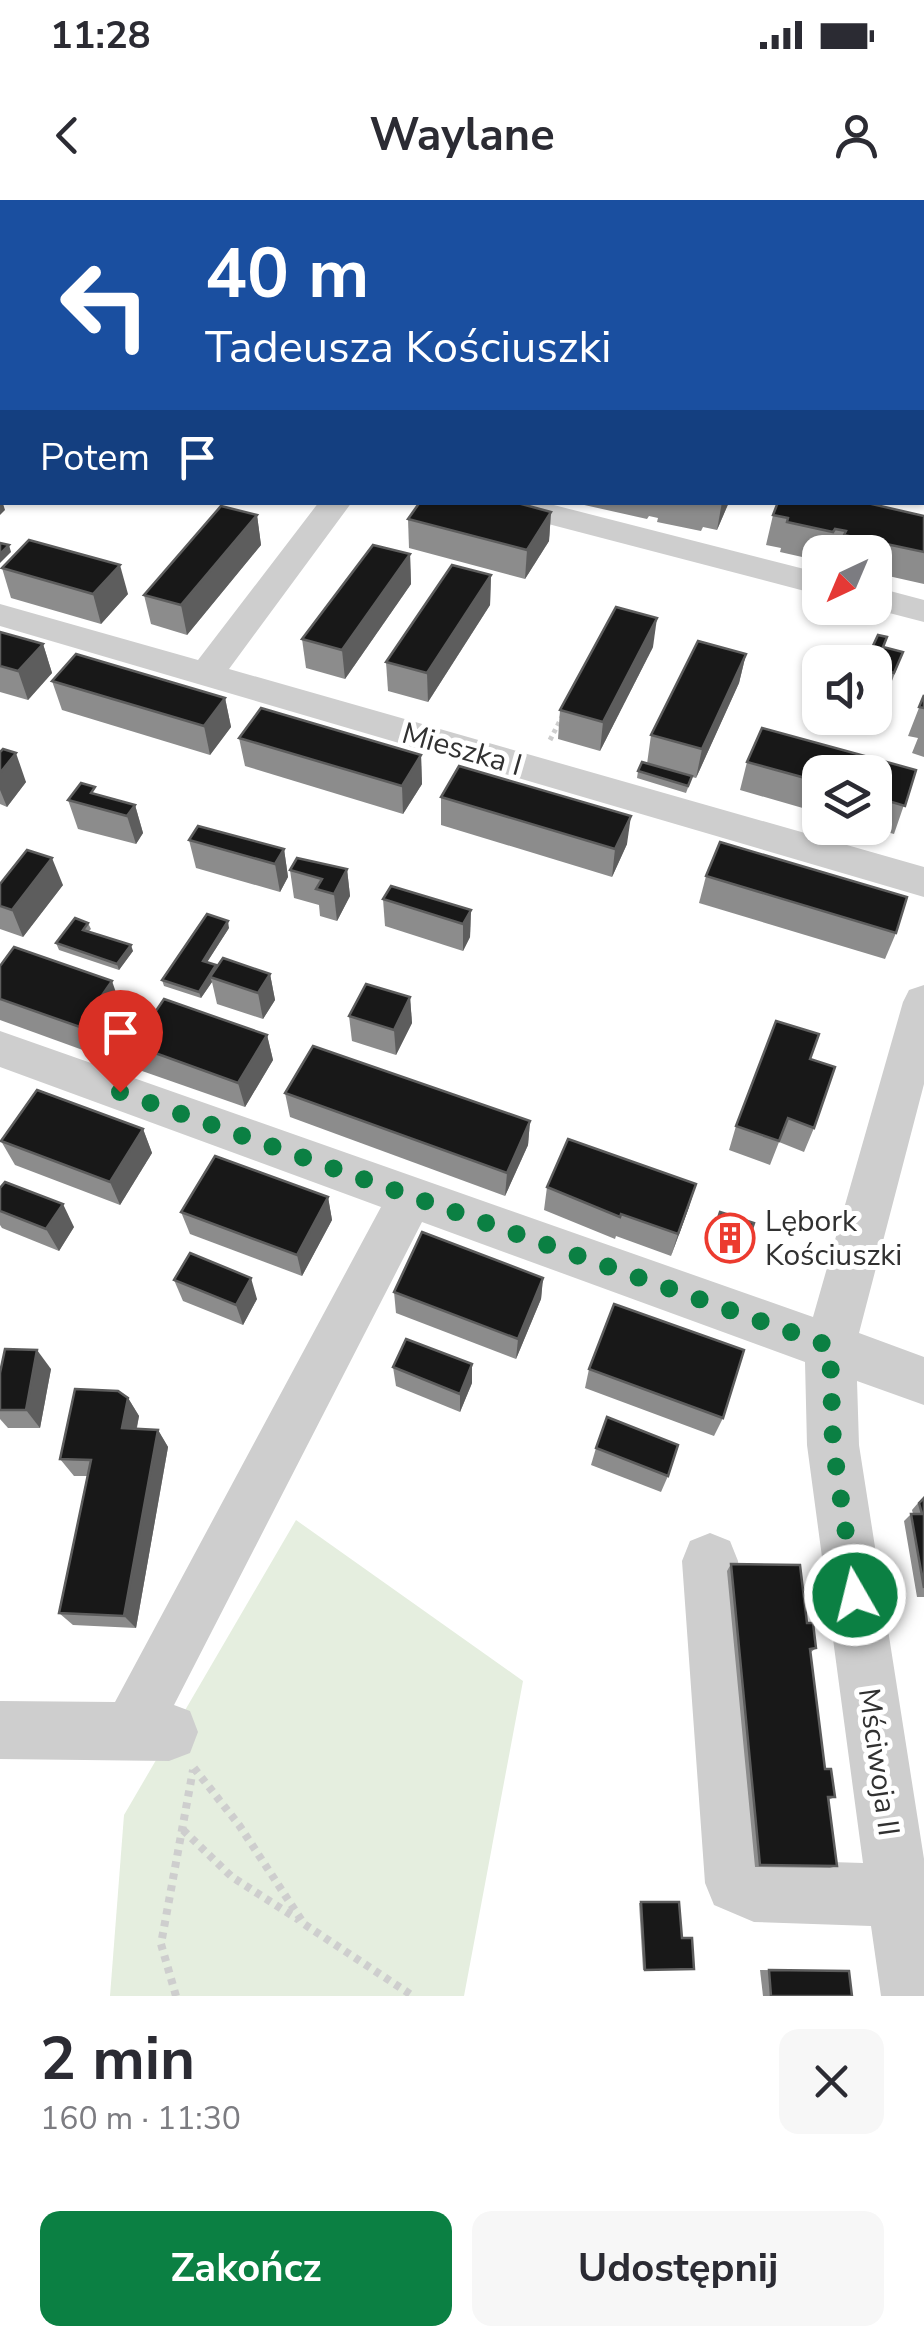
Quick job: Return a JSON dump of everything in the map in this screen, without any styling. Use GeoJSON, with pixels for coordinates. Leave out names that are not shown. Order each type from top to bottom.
{"type":"FeatureCollection","features":[{"type":"Feature","properties":{"kind":"street"},"geometry":{"type":"LineString","coordinates":[[206,674],[334,505]]}},
{"type":"Feature","properties":{"kind":"street"},"geometry":{"type":"LineString","coordinates":[[514,505],[802,579]]}},
{"type":"Feature","properties":{"kind":"street"},"geometry":{"type":"LineString","coordinates":[[892,603],[924,611]]}},
{"type":"Feature","properties":{"kind":"street","name":"Mieszka I"},"geometry":{"type":"LineString","coordinates":[[0,615],[924,882]]}},
{"type":"Feature","properties":{"kind":"street","name":"Mściwoja II"},"geometry":{"type":"LineString","coordinates":[[913,1996],[898,1895],[906,1820],[833,1445],[830,1346],[924,1002]]}},
{"type":"Feature","properties":{"kind":"street"},"geometry":{"type":"LineString","coordinates":[[0,1050],[924,1381]]}},
{"type":"Feature","properties":{"kind":"street"},"geometry":{"type":"LineString","coordinates":[[167,1744],[143,1704],[410,1196]]}},
{"type":"Feature","properties":{"kind":"street"},"geometry":{"type":"LineString","coordinates":[[710,1561],[736,1883],[754,1891],[898,1895]]}},
{"type":"Feature","properties":{"kind":"street"},"geometry":{"type":"LineString","coordinates":[[0,1730],[167,1744]]}},
{"type":"Feature","properties":{"kind":"path"},"geometry":{"type":"LineString","coordinates":[[544,754],[569,702]]}},
{"type":"Feature","properties":{"kind":"path"},"geometry":{"type":"LineString","coordinates":[[167,1744],[183,1830],[160,1944],[176,1996]]}},
{"type":"Feature","properties":{"kind":"path"},"geometry":{"type":"LineString","coordinates":[[167,1744],[239,1825],[304,1924]]}},
{"type":"Feature","properties":{"kind":"path"},"geometry":{"type":"LineString","coordinates":[[183,1830],[232,1877],[414,1996]]}},
{"type":"Feature","properties":{"kind":"green space"},"geometry":{"type":"Polygon","coordinates":[[[296,1520],[523,1681],[464,1996],[110,1996],[124,1815],[296,1520]]]}},
{"type":"Feature","properties":{"kind":"building"},"geometry":{"type":"Polygon","coordinates":[[[418,505],[525,505],[551,512],[527,550],[408,519],[418,505]]]}},
{"type":"Feature","properties":{"kind":"building"},"geometry":{"type":"Polygon","coordinates":[[[777,505],[876,505],[924,516],[924,552],[892,545],[892,535],[844,535],[846,531],[787,522],[788,518],[773,515],[777,505]]]}},
{"type":"Feature","properties":{"kind":"building"},"geometry":{"type":"Polygon","coordinates":[[[221,506],[257,515],[181,605],[144,595],[221,506]]]}},
{"type":"Feature","properties":{"kind":"building"},"geometry":{"type":"Polygon","coordinates":[[[29,540],[120,565],[93,594],[2,568],[29,540]]]}},
{"type":"Feature","properties":{"kind":"building"},"geometry":{"type":"Polygon","coordinates":[[[373,545],[410,554],[342,650],[302,639],[373,545]]]}},
{"type":"Feature","properties":{"kind":"building"},"geometry":{"type":"Polygon","coordinates":[[[452,565],[491,575],[427,673],[386,662],[452,565]]]}},
{"type":"Feature","properties":{"kind":"building"},"geometry":{"type":"Polygon","coordinates":[[[616,607],[657,618],[603,722],[560,710],[616,607]]]}},
{"type":"Feature","properties":{"kind":"building"},"geometry":{"type":"Polygon","coordinates":[[[0,632],[43,644],[18,671],[0,666],[0,632]]]}},
{"type":"Feature","properties":{"kind":"building"},"geometry":{"type":"Polygon","coordinates":[[[878,635],[887,637],[884,645],[873,645],[878,635]]]}},
{"type":"Feature","properties":{"kind":"building"},"geometry":{"type":"Polygon","coordinates":[[[698,641],[746,654],[702,749],[651,735],[698,641]]]}},
{"type":"Feature","properties":{"kind":"building"},"geometry":{"type":"Polygon","coordinates":[[[892,649],[903,652],[892,672],[892,649]]]}},
{"type":"Feature","properties":{"kind":"building"},"geometry":{"type":"Polygon","coordinates":[[[76,654],[225,698],[204,726],[52,681],[76,654]]]}},
{"type":"Feature","properties":{"kind":"building"},"geometry":{"type":"Polygon","coordinates":[[[261,708],[421,755],[402,786],[239,738],[261,708]]]}},
{"type":"Feature","properties":{"kind":"building"},"geometry":{"type":"Polygon","coordinates":[[[762,728],[861,755],[802,755],[802,777],[747,762],[762,728]]]}},
{"type":"Feature","properties":{"kind":"building"},"geometry":{"type":"Polygon","coordinates":[[[3,749],[16,753],[0,773],[0,752],[3,749]]]}},
{"type":"Feature","properties":{"kind":"building"},"geometry":{"type":"Polygon","coordinates":[[[642,762],[692,776],[688,786],[638,771],[642,762]]]}},
{"type":"Feature","properties":{"kind":"building"},"geometry":{"type":"Polygon","coordinates":[[[892,763],[916,770],[905,806],[892,802],[892,763]]]}},
{"type":"Feature","properties":{"kind":"building"},"geometry":{"type":"Polygon","coordinates":[[[459,766],[631,816],[615,849],[441,797],[459,766]]]}},
{"type":"Feature","properties":{"kind":"building"},"geometry":{"type":"Polygon","coordinates":[[[81,783],[95,787],[91,793],[135,805],[127,816],[68,800],[81,783]]]}},
{"type":"Feature","properties":{"kind":"building"},"geometry":{"type":"Polygon","coordinates":[[[198,826],[284,849],[275,864],[189,840],[198,826]]]}},
{"type":"Feature","properties":{"kind":"building"},"geometry":{"type":"Polygon","coordinates":[[[720,842],[907,897],[896,933],[706,876],[720,842]]]}},
{"type":"Feature","properties":{"kind":"building"},"geometry":{"type":"Polygon","coordinates":[[[27,850],[52,858],[12,910],[0,906],[0,884],[27,850]]]}},
{"type":"Feature","properties":{"kind":"building"},"geometry":{"type":"Polygon","coordinates":[[[297,858],[347,869],[334,894],[316,889],[322,879],[290,870],[297,858]]]}},
{"type":"Feature","properties":{"kind":"building"},"geometry":{"type":"Polygon","coordinates":[[[391,886],[471,910],[463,924],[383,899],[391,886]]]}},
{"type":"Feature","properties":{"kind":"building"},"geometry":{"type":"Polygon","coordinates":[[[207,914],[228,921],[203,961],[216,965],[199,992],[162,980],[207,914]]]}},
{"type":"Feature","properties":{"kind":"building"},"geometry":{"type":"Polygon","coordinates":[[[75,918],[88,923],[83,930],[131,945],[117,964],[56,943],[75,918]]]}},
{"type":"Feature","properties":{"kind":"building"},"geometry":{"type":"Polygon","coordinates":[[[14,947],[112,981],[80,1027],[0,999],[0,966],[14,947]]]}},
{"type":"Feature","properties":{"kind":"building"},"geometry":{"type":"Polygon","coordinates":[[[223,958],[270,974],[258,993],[210,977],[223,958]]]}},
{"type":"Feature","properties":{"kind":"building"},"geometry":{"type":"Polygon","coordinates":[[[366,984],[410,997],[394,1030],[349,1016],[366,984]]]}},
{"type":"Feature","properties":{"kind":"building"},"geometry":{"type":"Polygon","coordinates":[[[164,999],[267,1035],[238,1083],[133,1045],[164,999]]]}},
{"type":"Feature","properties":{"kind":"building"},"geometry":{"type":"Polygon","coordinates":[[[776,1021],[819,1034],[810,1059],[835,1067],[814,1128],[788,1118],[779,1141],[736,1126],[776,1021]]]}},
{"type":"Feature","properties":{"kind":"building"},"geometry":{"type":"Polygon","coordinates":[[[313,1046],[530,1121],[507,1173],[285,1093],[313,1046]]]}},
{"type":"Feature","properties":{"kind":"building"},"geometry":{"type":"Polygon","coordinates":[[[37,1090],[143,1129],[110,1182],[1,1141],[37,1090]]]}},
{"type":"Feature","properties":{"kind":"building"},"geometry":{"type":"Polygon","coordinates":[[[568,1139],[696,1184],[678,1234],[621,1214],[620,1217],[547,1187],[568,1139]]]}},
{"type":"Feature","properties":{"kind":"building"},"geometry":{"type":"Polygon","coordinates":[[[215,1156],[328,1197],[297,1255],[181,1212],[215,1156]]]}},
{"type":"Feature","properties":{"kind":"building"},"geometry":{"type":"Polygon","coordinates":[[[5,1182],[63,1204],[46,1229],[0,1211],[0,1188],[5,1182]]]}},
{"type":"Feature","properties":{"kind":"building","name":"Lębork Kościuszki"},"geometry":{"type":"Polygon","coordinates":[[[720,1212],[754,1223],[743,1255],[710,1242],[720,1212]]]}},
{"type":"Feature","properties":{"kind":"building"},"geometry":{"type":"Polygon","coordinates":[[[422,1232],[543,1278],[518,1339],[394,1292],[422,1232]]]}},
{"type":"Feature","properties":{"kind":"building"},"geometry":{"type":"Polygon","coordinates":[[[190,1253],[251,1278],[236,1305],[174,1280],[190,1253]]]}},
{"type":"Feature","properties":{"kind":"building"},"geometry":{"type":"Polygon","coordinates":[[[614,1304],[744,1350],[723,1418],[589,1369],[614,1304]]]}},
{"type":"Feature","properties":{"kind":"building"},"geometry":{"type":"Polygon","coordinates":[[[406,1339],[472,1364],[460,1394],[393,1367],[406,1339]]]}},
{"type":"Feature","properties":{"kind":"building"},"geometry":{"type":"Polygon","coordinates":[[[5,1349],[37,1350],[26,1410],[0,1410],[0,1373],[5,1349]]]}},
{"type":"Feature","properties":{"kind":"building"},"geometry":{"type":"Polygon","coordinates":[[[75,1389],[118,1391],[128,1398],[122,1428],[158,1430],[124,1616],[59,1613],[91,1460],[60,1459],[75,1389]]]}},
{"type":"Feature","properties":{"kind":"building"},"geometry":{"type":"Polygon","coordinates":[[[607,1417],[678,1445],[668,1476],[596,1448],[607,1417]]]}},
{"type":"Feature","properties":{"kind":"building"},"geometry":{"type":"Polygon","coordinates":[[[924,1498],[924,1588],[911,1514],[922,1514],[919,1503],[924,1498]]]}},
{"type":"Feature","properties":{"kind":"building"},"geometry":{"type":"Polygon","coordinates":[[[731,1564],[800,1565],[807,1623],[813,1623],[816,1648],[810,1649],[825,1769],[831,1769],[835,1797],[828,1797],[837,1866],[760,1865],[731,1564]]]}},
{"type":"Feature","properties":{"kind":"building"},"geometry":{"type":"Polygon","coordinates":[[[641,1902],[679,1902],[682,1938],[692,1938],[694,1969],[645,1970],[641,1902]]]}},
{"type":"Feature","properties":{"kind":"building"},"geometry":{"type":"Polygon","coordinates":[[[769,1970],[849,1971],[852,1996],[771,1996],[769,1970]]]}},
{"type":"Feature","properties":{"kind":"place","name":"Lębork Kościuszki"},"geometry":{"type":"Point","coordinates":[730,1238]}},
{"type":"Feature","properties":{"kind":"route"},"geometry":{"type":"LineString","coordinates":[[120,1092],[830,1346],[833,1445],[855,1595]]}}]}
